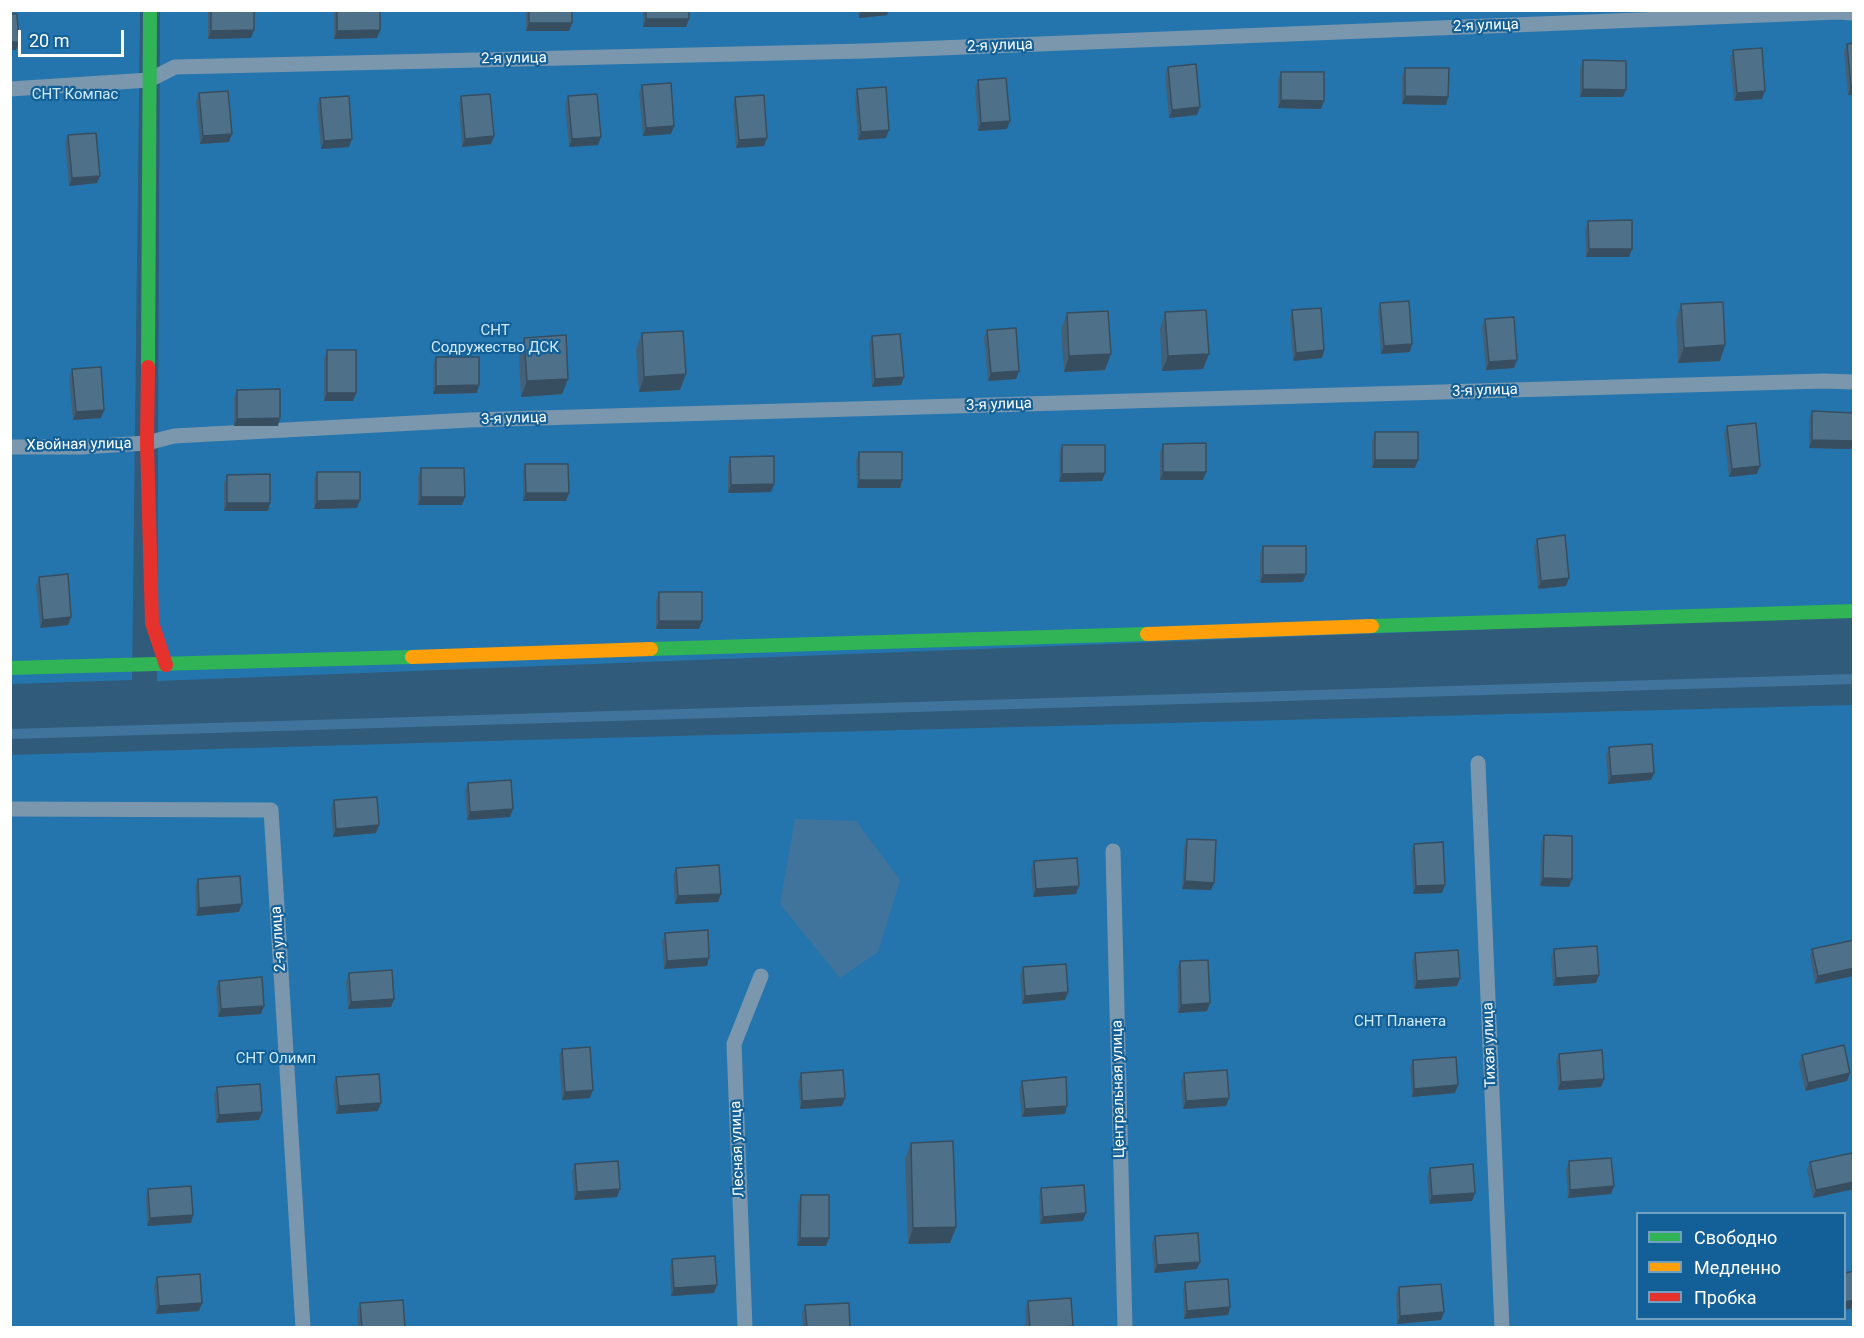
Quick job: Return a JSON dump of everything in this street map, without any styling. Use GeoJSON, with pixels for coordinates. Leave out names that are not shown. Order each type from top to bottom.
{"type":"FeatureCollection","features":[{"type":"Feature","properties":{"kind":"street"},"geometry":{"type":"LineString","coordinates":[[150,10],[147,443],[152,623],[166,666]]}},
{"type":"Feature","properties":{"kind":"street"},"geometry":{"type":"LineString","coordinates":[[10,668],[166,666],[1854,611]]}},
{"type":"Feature","properties":{"kind":"lane","name":"2-я улица"},"geometry":{"type":"LineString","coordinates":[[149,80],[175,67],[865,51],[1803,13],[1854,13]]}},
{"type":"Feature","properties":{"kind":"lane"},"geometry":{"type":"LineString","coordinates":[[10,89],[149,80]]}},
{"type":"Feature","properties":{"kind":"lane","name":"3-я улица"},"geometry":{"type":"LineString","coordinates":[[147,443],[174,436],[482,419],[1854,382]]}},
{"type":"Feature","properties":{"kind":"lane","name":"Хвойная улица"},"geometry":{"type":"LineString","coordinates":[[10,447],[81,447],[147,443]]}},
{"type":"Feature","properties":{"kind":"lane","name":"Тихая улица"},"geometry":{"type":"LineString","coordinates":[[1478,763],[1502,1328]]}},
{"type":"Feature","properties":{"kind":"lane","name":"2-я улица"},"geometry":{"type":"LineString","coordinates":[[11,809],[271,810],[303,1328]]}},
{"type":"Feature","properties":{"kind":"lane","name":"Центральная улица"},"geometry":{"type":"LineString","coordinates":[[1113,851],[1125,1328]]}},
{"type":"Feature","properties":{"kind":"lane","name":"Лесная улица"},"geometry":{"type":"LineString","coordinates":[[745,1328],[735,1044],[760,976]]}},
{"type":"Feature","properties":{"kind":"green space","name":"СНТ Компас"},"geometry":{"type":"Polygon","coordinates":[[[10,11],[140,11],[132,680],[11,684],[10,11]]]}},
{"type":"Feature","properties":{"kind":"green space","name":"СНТ Содружество ДСК"},"geometry":{"type":"Polygon","coordinates":[[[160,11],[1853,11],[1853,615],[157,681],[160,11]]]}},
{"type":"Feature","properties":{"kind":"green space","name":"СНТ Планета"},"geometry":{"type":"Polygon","coordinates":[[[1853,705],[1853,1327],[11,1327],[10,755],[1853,705]]]}},
{"type":"Feature","properties":{"kind":"shaded area"},"geometry":{"type":"Polygon","coordinates":[[[795,819],[856,821],[900,880],[878,952],[840,978],[780,904],[795,819]]]}},
{"type":"Feature","properties":{"kind":"building"},"geometry":{"type":"Polygon","coordinates":[[[211,10],[254,10],[254,30],[211,31],[211,10]]]}},
{"type":"Feature","properties":{"kind":"building"},"geometry":{"type":"Polygon","coordinates":[[[337,10],[380,10],[380,30],[337,31],[337,10]]]}},
{"type":"Feature","properties":{"kind":"building"},"geometry":{"type":"Polygon","coordinates":[[[529,10],[572,10],[572,23],[529,23],[529,10]]]}},
{"type":"Feature","properties":{"kind":"building"},"geometry":{"type":"Polygon","coordinates":[[[646,10],[689,10],[689,19],[646,19],[646,10]]]}},
{"type":"Feature","properties":{"kind":"building"},"geometry":{"type":"Polygon","coordinates":[[[10,14],[17,14],[19,42],[10,42],[10,14]]]}},
{"type":"Feature","properties":{"kind":"building"},"geometry":{"type":"Polygon","coordinates":[[[1854,43],[1854,87],[1851,87],[1847,44],[1854,43]]]}},
{"type":"Feature","properties":{"kind":"building"},"geometry":{"type":"Polygon","coordinates":[[[1762,48],[1765,91],[1737,93],[1733,50],[1762,48]]]}},
{"type":"Feature","properties":{"kind":"building"},"geometry":{"type":"Polygon","coordinates":[[[1583,60],[1626,61],[1626,90],[1583,89],[1583,60]]]}},
{"type":"Feature","properties":{"kind":"building"},"geometry":{"type":"Polygon","coordinates":[[[1196,64],[1200,107],[1172,110],[1168,67],[1196,64]]]}},
{"type":"Feature","properties":{"kind":"building"},"geometry":{"type":"Polygon","coordinates":[[[1405,68],[1449,68],[1448,97],[1405,96],[1405,68]]]}},
{"type":"Feature","properties":{"kind":"building"},"geometry":{"type":"Polygon","coordinates":[[[1281,72],[1324,72],[1324,101],[1281,100],[1281,72]]]}},
{"type":"Feature","properties":{"kind":"building"},"geometry":{"type":"Polygon","coordinates":[[[1006,78],[1010,121],[981,123],[978,80],[1006,78]]]}},
{"type":"Feature","properties":{"kind":"building"},"geometry":{"type":"Polygon","coordinates":[[[671,83],[674,126],[646,128],[642,85],[671,83]]]}},
{"type":"Feature","properties":{"kind":"building"},"geometry":{"type":"Polygon","coordinates":[[[886,87],[889,130],[861,132],[857,89],[886,87]]]}},
{"type":"Feature","properties":{"kind":"building"},"geometry":{"type":"Polygon","coordinates":[[[228,91],[232,134],[203,136],[199,93],[228,91]]]}},
{"type":"Feature","properties":{"kind":"building"},"geometry":{"type":"Polygon","coordinates":[[[490,94],[494,136],[465,139],[461,96],[490,94]]]}},
{"type":"Feature","properties":{"kind":"building"},"geometry":{"type":"Polygon","coordinates":[[[597,94],[601,137],[572,139],[568,96],[597,94]]]}},
{"type":"Feature","properties":{"kind":"building"},"geometry":{"type":"Polygon","coordinates":[[[764,95],[767,138],[739,140],[735,97],[764,95]]]}},
{"type":"Feature","properties":{"kind":"building"},"geometry":{"type":"Polygon","coordinates":[[[349,96],[352,139],[324,141],[320,98],[349,96]]]}},
{"type":"Feature","properties":{"kind":"building"},"geometry":{"type":"Polygon","coordinates":[[[96,133],[100,176],[72,178],[68,135],[96,133]]]}},
{"type":"Feature","properties":{"kind":"building"},"geometry":{"type":"Polygon","coordinates":[[[1632,220],[1632,249],[1589,249],[1588,221],[1632,220]]]}},
{"type":"Feature","properties":{"kind":"building"},"geometry":{"type":"Polygon","coordinates":[[[1409,301],[1412,344],[1384,346],[1380,303],[1409,301]]]}},
{"type":"Feature","properties":{"kind":"building"},"geometry":{"type":"Polygon","coordinates":[[[1723,302],[1725,345],[1684,348],[1681,304],[1723,302]]]}},
{"type":"Feature","properties":{"kind":"building"},"geometry":{"type":"Polygon","coordinates":[[[1321,308],[1324,350],[1296,353],[1292,310],[1321,308]]]}},
{"type":"Feature","properties":{"kind":"building"},"geometry":{"type":"Polygon","coordinates":[[[1206,310],[1209,354],[1168,356],[1165,312],[1206,310]]]}},
{"type":"Feature","properties":{"kind":"building"},"geometry":{"type":"Polygon","coordinates":[[[1108,311],[1111,354],[1069,356],[1067,313],[1108,311]]]}},
{"type":"Feature","properties":{"kind":"building"},"geometry":{"type":"Polygon","coordinates":[[[1514,317],[1517,360],[1489,362],[1485,319],[1514,317]]]}},
{"type":"Feature","properties":{"kind":"building"},"geometry":{"type":"Polygon","coordinates":[[[1016,328],[1019,371],[991,373],[987,330],[1016,328]]]}},
{"type":"Feature","properties":{"kind":"building"},"geometry":{"type":"Polygon","coordinates":[[[683,331],[686,374],[644,377],[642,333],[683,331]]]}},
{"type":"Feature","properties":{"kind":"building"},"geometry":{"type":"Polygon","coordinates":[[[900,334],[904,377],[875,379],[872,336],[900,334]]]}},
{"type":"Feature","properties":{"kind":"building"},"geometry":{"type":"Polygon","coordinates":[[[566,335],[568,379],[527,381],[524,338],[566,335]]]}},
{"type":"Feature","properties":{"kind":"building"},"geometry":{"type":"Polygon","coordinates":[[[327,350],[356,350],[356,393],[327,393],[327,350]]]}},
{"type":"Feature","properties":{"kind":"building"},"geometry":{"type":"Polygon","coordinates":[[[436,357],[479,357],[479,385],[436,386],[436,357]]]}},
{"type":"Feature","properties":{"kind":"building"},"geometry":{"type":"Polygon","coordinates":[[[101,367],[104,410],[76,412],[72,369],[101,367]]]}},
{"type":"Feature","properties":{"kind":"building"},"geometry":{"type":"Polygon","coordinates":[[[280,389],[280,418],[237,419],[237,390],[280,389]]]}},
{"type":"Feature","properties":{"kind":"building"},"geometry":{"type":"Polygon","coordinates":[[[1812,411],[1854,413],[1854,441],[1812,440],[1812,411]]]}},
{"type":"Feature","properties":{"kind":"building"},"geometry":{"type":"Polygon","coordinates":[[[1756,423],[1760,466],[1732,469],[1727,426],[1756,423]]]}},
{"type":"Feature","properties":{"kind":"building"},"geometry":{"type":"Polygon","coordinates":[[[1375,432],[1418,432],[1418,460],[1375,460],[1375,432]]]}},
{"type":"Feature","properties":{"kind":"building"},"geometry":{"type":"Polygon","coordinates":[[[1206,443],[1206,472],[1163,472],[1163,444],[1206,443]]]}},
{"type":"Feature","properties":{"kind":"building"},"geometry":{"type":"Polygon","coordinates":[[[1062,445],[1105,445],[1105,473],[1062,474],[1062,445]]]}},
{"type":"Feature","properties":{"kind":"building"},"geometry":{"type":"Polygon","coordinates":[[[859,452],[902,452],[902,480],[859,480],[859,452]]]}},
{"type":"Feature","properties":{"kind":"building"},"geometry":{"type":"Polygon","coordinates":[[[774,456],[774,484],[731,485],[730,457],[774,456]]]}},
{"type":"Feature","properties":{"kind":"building"},"geometry":{"type":"Polygon","coordinates":[[[525,464],[568,464],[569,493],[526,493],[525,464]]]}},
{"type":"Feature","properties":{"kind":"building"},"geometry":{"type":"Polygon","coordinates":[[[421,468],[464,468],[465,497],[421,497],[421,468]]]}},
{"type":"Feature","properties":{"kind":"building"},"geometry":{"type":"Polygon","coordinates":[[[317,472],[360,472],[360,500],[317,501],[317,472]]]}},
{"type":"Feature","properties":{"kind":"building"},"geometry":{"type":"Polygon","coordinates":[[[270,474],[270,503],[227,503],[227,475],[270,474]]]}},
{"type":"Feature","properties":{"kind":"building"},"geometry":{"type":"Polygon","coordinates":[[[1565,535],[1569,578],[1541,581],[1537,539],[1565,535]]]}},
{"type":"Feature","properties":{"kind":"building"},"geometry":{"type":"Polygon","coordinates":[[[1263,546],[1306,546],[1306,574],[1263,575],[1263,546]]]}},
{"type":"Feature","properties":{"kind":"building"},"geometry":{"type":"Polygon","coordinates":[[[68,574],[71,617],[43,620],[39,577],[68,574]]]}},
{"type":"Feature","properties":{"kind":"building"},"geometry":{"type":"Polygon","coordinates":[[[659,592],[702,592],[702,621],[659,621],[659,592]]]}},
{"type":"Feature","properties":{"kind":"building"},"geometry":{"type":"Polygon","coordinates":[[[1652,744],[1654,773],[1611,776],[1609,747],[1652,744]]]}},
{"type":"Feature","properties":{"kind":"building"},"geometry":{"type":"Polygon","coordinates":[[[511,780],[513,809],[470,812],[468,783],[511,780]]]}},
{"type":"Feature","properties":{"kind":"building"},"geometry":{"type":"Polygon","coordinates":[[[377,797],[379,825],[336,829],[334,800],[377,797]]]}},
{"type":"Feature","properties":{"kind":"building"},"geometry":{"type":"Polygon","coordinates":[[[1544,835],[1572,836],[1572,879],[1543,878],[1544,835]]]}},
{"type":"Feature","properties":{"kind":"building"},"geometry":{"type":"Polygon","coordinates":[[[1187,839],[1216,840],[1214,883],[1185,881],[1187,839]]]}},
{"type":"Feature","properties":{"kind":"building"},"geometry":{"type":"Polygon","coordinates":[[[1443,842],[1445,885],[1416,886],[1414,844],[1443,842]]]}},
{"type":"Feature","properties":{"kind":"building"},"geometry":{"type":"Polygon","coordinates":[[[1077,858],[1079,886],[1036,889],[1034,861],[1077,858]]]}},
{"type":"Feature","properties":{"kind":"building"},"geometry":{"type":"Polygon","coordinates":[[[719,865],[721,894],[678,896],[676,868],[719,865]]]}},
{"type":"Feature","properties":{"kind":"building"},"geometry":{"type":"Polygon","coordinates":[[[240,876],[242,904],[199,908],[198,879],[240,876]]]}},
{"type":"Feature","properties":{"kind":"building"},"geometry":{"type":"Polygon","coordinates":[[[708,930],[709,958],[667,961],[665,933],[708,930]]]}},
{"type":"Feature","properties":{"kind":"building"},"geometry":{"type":"Polygon","coordinates":[[[1854,940],[1854,968],[1818,976],[1812,949],[1854,940]]]}},
{"type":"Feature","properties":{"kind":"building"},"geometry":{"type":"Polygon","coordinates":[[[1597,946],[1599,975],[1556,978],[1554,949],[1597,946]]]}},
{"type":"Feature","properties":{"kind":"building"},"geometry":{"type":"Polygon","coordinates":[[[1458,950],[1460,978],[1417,981],[1415,953],[1458,950]]]}},
{"type":"Feature","properties":{"kind":"building"},"geometry":{"type":"Polygon","coordinates":[[[1208,960],[1210,1003],[1181,1005],[1180,961],[1208,960]]]}},
{"type":"Feature","properties":{"kind":"building"},"geometry":{"type":"Polygon","coordinates":[[[1066,964],[1068,992],[1025,996],[1023,967],[1066,964]]]}},
{"type":"Feature","properties":{"kind":"building"},"geometry":{"type":"Polygon","coordinates":[[[392,970],[394,999],[351,1002],[349,973],[392,970]]]}},
{"type":"Feature","properties":{"kind":"building"},"geometry":{"type":"Polygon","coordinates":[[[262,977],[264,1006],[221,1009],[219,981],[262,977]]]}},
{"type":"Feature","properties":{"kind":"building"},"geometry":{"type":"Polygon","coordinates":[[[1844,1045],[1850,1073],[1808,1083],[1802,1055],[1844,1045]]]}},
{"type":"Feature","properties":{"kind":"building"},"geometry":{"type":"Polygon","coordinates":[[[590,1047],[593,1090],[565,1092],[562,1049],[590,1047]]]}},
{"type":"Feature","properties":{"kind":"building"},"geometry":{"type":"Polygon","coordinates":[[[1602,1050],[1604,1079],[1561,1082],[1559,1054],[1602,1050]]]}},
{"type":"Feature","properties":{"kind":"building"},"geometry":{"type":"Polygon","coordinates":[[[1456,1057],[1458,1085],[1414,1089],[1413,1060],[1456,1057]]]}},
{"type":"Feature","properties":{"kind":"building"},"geometry":{"type":"Polygon","coordinates":[[[843,1070],[845,1098],[802,1101],[801,1073],[843,1070]]]}},
{"type":"Feature","properties":{"kind":"building"},"geometry":{"type":"Polygon","coordinates":[[[1227,1070],[1229,1098],[1186,1101],[1184,1073],[1227,1070]]]}},
{"type":"Feature","properties":{"kind":"building"},"geometry":{"type":"Polygon","coordinates":[[[379,1074],[381,1103],[339,1106],[336,1077],[379,1074]]]}},
{"type":"Feature","properties":{"kind":"building"},"geometry":{"type":"Polygon","coordinates":[[[1066,1077],[1067,1106],[1025,1109],[1022,1081],[1066,1077]]]}},
{"type":"Feature","properties":{"kind":"building"},"geometry":{"type":"Polygon","coordinates":[[[260,1084],[262,1112],[219,1115],[217,1087],[260,1084]]]}},
{"type":"Feature","properties":{"kind":"building"},"geometry":{"type":"Polygon","coordinates":[[[953,1141],[956,1227],[913,1228],[911,1143],[953,1141]]]}},
{"type":"Feature","properties":{"kind":"building"},"geometry":{"type":"Polygon","coordinates":[[[1852,1153],[1854,1182],[1816,1190],[1810,1162],[1852,1153]]]}},
{"type":"Feature","properties":{"kind":"building"},"geometry":{"type":"Polygon","coordinates":[[[1611,1158],[1614,1186],[1570,1190],[1569,1161],[1611,1158]]]}},
{"type":"Feature","properties":{"kind":"building"},"geometry":{"type":"Polygon","coordinates":[[[618,1161],[620,1189],[577,1192],[575,1164],[618,1161]]]}},
{"type":"Feature","properties":{"kind":"building"},"geometry":{"type":"Polygon","coordinates":[[[1473,1164],[1475,1193],[1432,1196],[1430,1168],[1473,1164]]]}},
{"type":"Feature","properties":{"kind":"building"},"geometry":{"type":"Polygon","coordinates":[[[1084,1185],[1086,1213],[1043,1217],[1041,1188],[1084,1185]]]}},
{"type":"Feature","properties":{"kind":"building"},"geometry":{"type":"Polygon","coordinates":[[[191,1186],[193,1215],[150,1218],[148,1189],[191,1186]]]}},
{"type":"Feature","properties":{"kind":"building"},"geometry":{"type":"Polygon","coordinates":[[[801,1195],[829,1195],[829,1238],[800,1238],[801,1195]]]}},
{"type":"Feature","properties":{"kind":"building"},"geometry":{"type":"Polygon","coordinates":[[[1198,1233],[1200,1262],[1157,1265],[1155,1236],[1198,1233]]]}},
{"type":"Feature","properties":{"kind":"building"},"geometry":{"type":"Polygon","coordinates":[[[715,1256],[717,1285],[674,1288],[672,1259],[715,1256]]]}},
{"type":"Feature","properties":{"kind":"building"},"geometry":{"type":"Polygon","coordinates":[[[1854,1271],[1854,1300],[1846,1302],[1846,1273],[1854,1271]]]}},
{"type":"Feature","properties":{"kind":"building"},"geometry":{"type":"Polygon","coordinates":[[[200,1274],[202,1303],[159,1306],[157,1277],[200,1274]]]}},
{"type":"Feature","properties":{"kind":"building"},"geometry":{"type":"Polygon","coordinates":[[[1228,1279],[1230,1307],[1187,1311],[1185,1282],[1228,1279]]]}},
{"type":"Feature","properties":{"kind":"building"},"geometry":{"type":"Polygon","coordinates":[[[1441,1284],[1444,1312],[1400,1316],[1399,1287],[1441,1284]]]}},
{"type":"Feature","properties":{"kind":"building"},"geometry":{"type":"Polygon","coordinates":[[[1071,1298],[1073,1326],[1030,1328],[1028,1301],[1071,1298]]]}},
{"type":"Feature","properties":{"kind":"building"},"geometry":{"type":"Polygon","coordinates":[[[403,1300],[405,1328],[362,1328],[360,1303],[403,1300]]]}},
{"type":"Feature","properties":{"kind":"building"},"geometry":{"type":"Polygon","coordinates":[[[849,1303],[850,1328],[807,1328],[805,1305],[849,1303]]]}},
{"type":"Feature","properties":{"kind":"waterway"},"geometry":{"type":"LineString","coordinates":[[10,734],[1854,679]]}},
{"type":"Feature","properties":{"kind":"traffic: fast"},"geometry":{"type":"LineString","coordinates":[[148,367],[150,10]]}},
{"type":"Feature","properties":{"kind":"traffic: fast"},"geometry":{"type":"LineString","coordinates":[[1372,626],[1854,611]]}},
{"type":"Feature","properties":{"kind":"traffic: fast"},"geometry":{"type":"LineString","coordinates":[[651,649],[1147,634]]}},
{"type":"Feature","properties":{"kind":"traffic: fast"},"geometry":{"type":"LineString","coordinates":[[10,668],[412,657]]}},
{"type":"Feature","properties":{"kind":"traffic: slow"},"geometry":{"type":"LineString","coordinates":[[1147,634],[1372,626]]}},
{"type":"Feature","properties":{"kind":"traffic: slow"},"geometry":{"type":"LineString","coordinates":[[412,657],[651,649]]}},
{"type":"Feature","properties":{"kind":"traffic: jam"},"geometry":{"type":"LineString","coordinates":[[148,367],[147,443],[152,623],[166,665]]}},
{"type":"Feature","properties":{"kind":"park label","name":"СНТ Олимп"},"geometry":{"type":"Point","coordinates":[276,1059]}}]}
